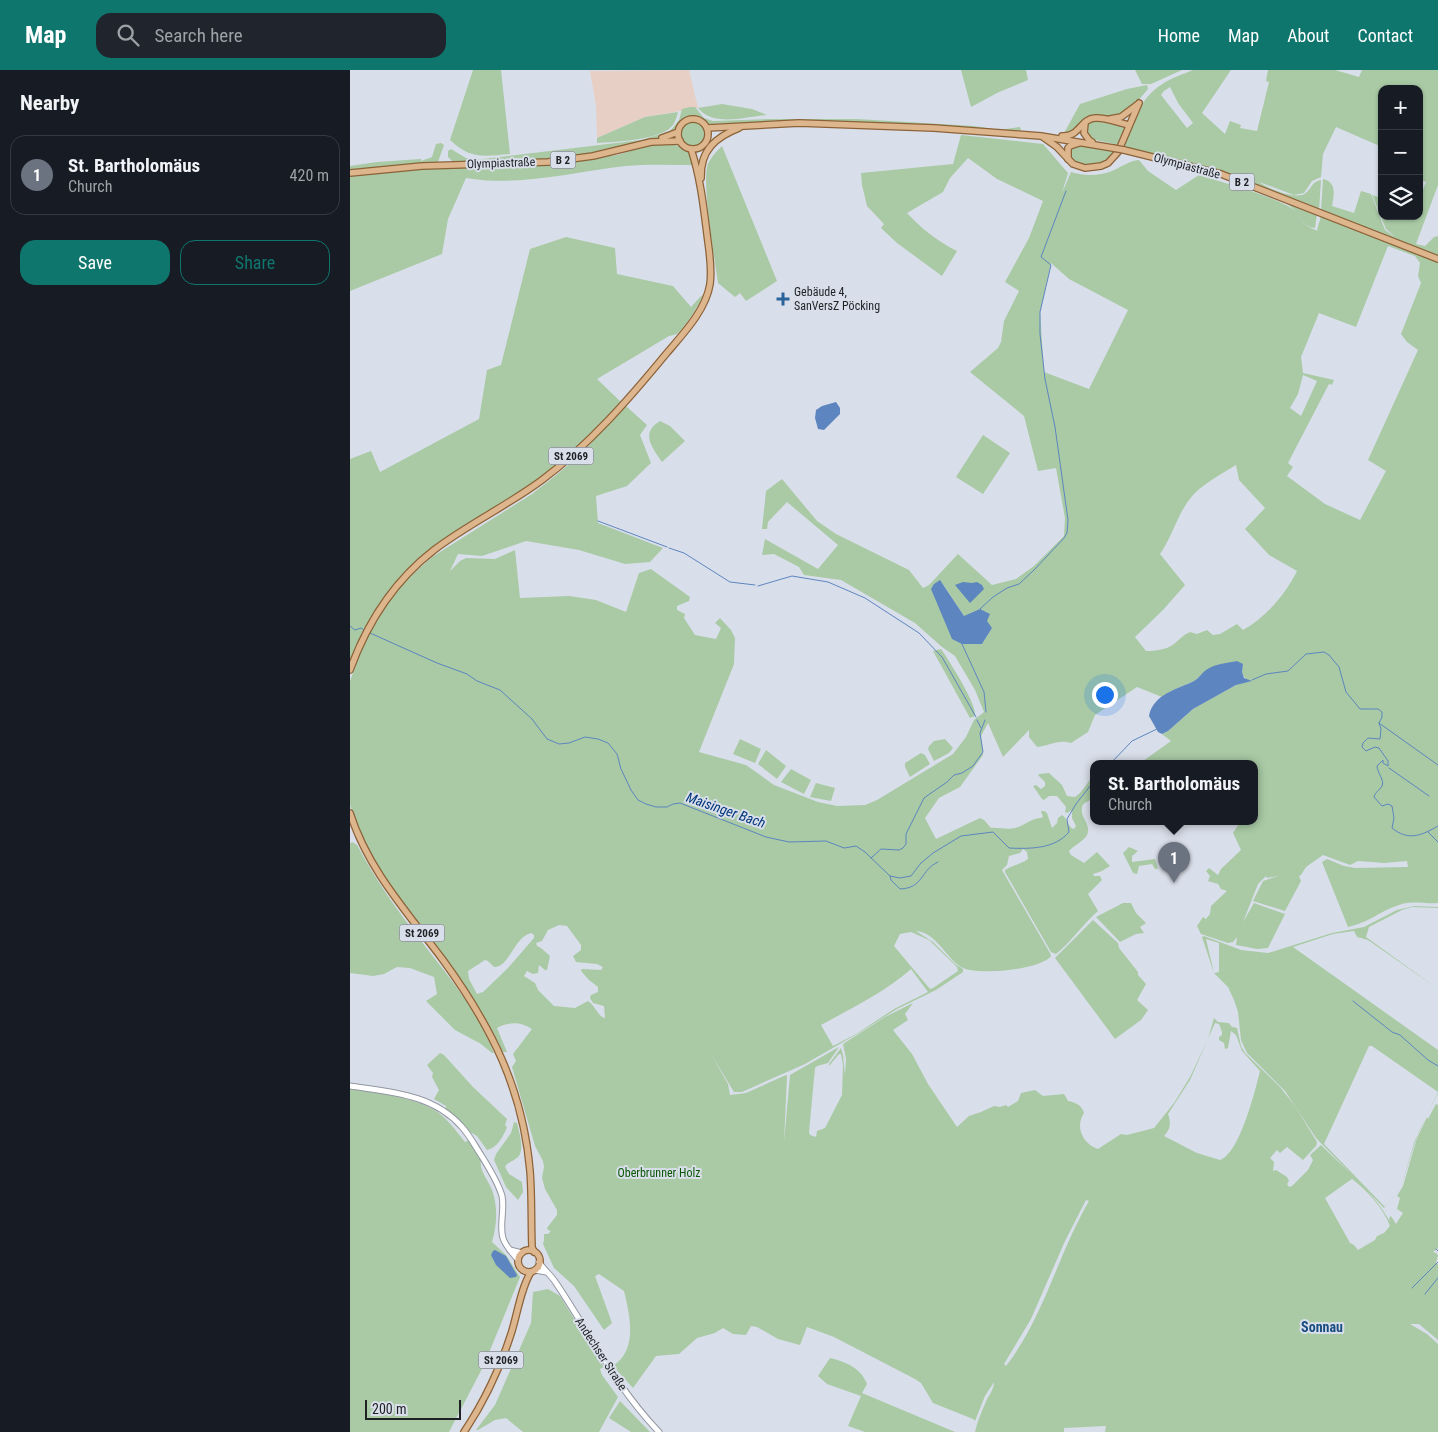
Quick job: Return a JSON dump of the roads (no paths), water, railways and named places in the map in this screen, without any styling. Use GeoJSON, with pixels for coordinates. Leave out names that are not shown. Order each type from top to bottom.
{"type":"FeatureCollection","features":[{"type":"Feature","properties":{"kind":"main road"},"geometry":{"type":"LineString","coordinates":[[1041,136],[1058,147],[1071,163],[1084,168],[1095,167],[1108,162],[1118,152],[1139,103],[1121,117],[1106,119]]}},
{"type":"Feature","properties":{"kind":"main road"},"geometry":{"type":"LineString","coordinates":[[1055,138],[1074,134],[1086,122],[1094,118],[1129,125]]}},
{"type":"Feature","properties":{"kind":"main road"},"geometry":{"type":"LineString","coordinates":[[693,119],[701,121],[707,128],[706,143],[694,149],[685,147],[680,140],[678,132],[682,124],[693,119]]}},
{"type":"Feature","properties":{"kind":"main road"},"geometry":{"type":"LineString","coordinates":[[1086,122],[1083,128],[1086,136],[1098,145]]}},
{"type":"Feature","properties":{"kind":"main road","name":"B 2"},"geometry":{"type":"LineString","coordinates":[[707,128],[799,123],[934,128],[1041,136]]}},
{"type":"Feature","properties":{"kind":"main road","name":"St 2069"},"geometry":{"type":"LineString","coordinates":[[700,184],[703,160],[714,142],[721,136],[747,125]]}},
{"type":"Feature","properties":{"kind":"main road","name":"B 2"},"geometry":{"type":"LineString","coordinates":[[708,135],[731,127]]}},
{"type":"Feature","properties":{"kind":"main road","name":"B 2"},"geometry":{"type":"LineString","coordinates":[[651,142],[678,132]]}},
{"type":"Feature","properties":{"kind":"main road","name":"Olympiastraße"},"geometry":{"type":"LineString","coordinates":[[1041,136],[1124,150],[1221,174],[1438,259]]}},
{"type":"Feature","properties":{"kind":"main road","name":"Olympiastraße"},"geometry":{"type":"LineString","coordinates":[[350,173],[422,166],[557,161],[593,156],[651,142],[680,140]]}},
{"type":"Feature","properties":{"kind":"main road"},"geometry":{"type":"LineString","coordinates":[[1071,163],[1067,155],[1068,148],[1074,144],[1084,142]]}},
{"type":"Feature","properties":{"kind":"main road","name":"St 2069"},"geometry":{"type":"LineString","coordinates":[[350,670],[370,623],[401,581],[433,551],[515,500],[563,464],[607,421],[648,376],[693,320],[706,298],[711,278],[705,215],[694,149]]}},
{"type":"Feature","properties":{"kind":"main road","name":"St 2069"},"geometry":{"type":"LineString","coordinates":[[350,813],[356,832],[369,858],[400,905],[443,961],[481,1017],[498,1050],[513,1086],[524,1132],[530,1170],[532,1247],[534,1252]]}},
{"type":"Feature","properties":{"kind":"main road","name":"St 2069"},"geometry":{"type":"LineString","coordinates":[[524,1252],[530,1243],[532,1228]]}},
{"type":"Feature","properties":{"kind":"main road"},"geometry":{"type":"LineString","coordinates":[[524,1252],[534,1252],[539,1262],[533,1271],[523,1270],[519,1266],[518,1260],[524,1252]]}},
{"type":"Feature","properties":{"kind":"main road","name":"St 2069"},"geometry":{"type":"LineString","coordinates":[[523,1270],[525,1283]]}},
{"type":"Feature","properties":{"kind":"main road","name":"St 2069"},"geometry":{"type":"LineString","coordinates":[[464,1432],[486,1394],[504,1354],[525,1283],[533,1271]]}},
{"type":"Feature","properties":{"kind":"street"},"geometry":{"type":"LineString","coordinates":[[350,1086],[388,1091],[416,1098],[442,1110],[462,1126],[500,1189],[504,1206],[503,1238],[518,1260]]}},
{"type":"Feature","properties":{"kind":"street"},"geometry":{"type":"LineString","coordinates":[[509,1249],[524,1252]]}},
{"type":"Feature","properties":{"kind":"street","name":"Andechser Straße"},"geometry":{"type":"LineString","coordinates":[[539,1262],[556,1283],[615,1378],[659,1432]]}},
{"type":"Feature","properties":{"kind":"street"},"geometry":{"type":"LineString","coordinates":[[533,1271],[547,1272]]}},
{"type":"Feature","properties":{"kind":"water"},"geometry":{"type":"Polygon","coordinates":[[[836,402],[840,408],[840,414],[824,430],[818,429],[815,418],[816,410],[836,402]]]}},
{"type":"Feature","properties":{"kind":"water"},"geometry":{"type":"Polygon","coordinates":[[[940,580],[964,616],[980,609],[990,614],[987,621],[992,628],[982,644],[962,644],[952,639],[931,589],[940,580]]]}},
{"type":"Feature","properties":{"kind":"water"},"geometry":{"type":"Polygon","coordinates":[[[963,582],[977,582],[984,589],[970,603],[955,585],[963,582]]]}},
{"type":"Feature","properties":{"kind":"water"},"geometry":{"type":"Polygon","coordinates":[[[1237,661],[1243,664],[1242,672],[1244,678],[1252,681],[1236,685],[1193,709],[1168,731],[1162,734],[1158,732],[1149,716],[1155,702],[1167,693],[1194,681],[1209,668],[1237,661]]]}},
{"type":"Feature","properties":{"kind":"water"},"geometry":{"type":"Polygon","coordinates":[[[495,1250],[506,1256],[517,1275],[516,1277],[510,1278],[496,1265],[491,1255],[495,1250]]]}},
{"type":"Feature","properties":{"kind":"waterway"},"geometry":{"type":"LineString","coordinates":[[980,609],[1007,588],[1019,584],[1067,533],[1068,520],[1055,427],[1045,379],[1040,334],[1040,312],[1051,265],[1041,257],[1066,191]]}},
{"type":"Feature","properties":{"kind":"waterway"},"geometry":{"type":"LineString","coordinates":[[598,521],[667,547]]}},
{"type":"Feature","properties":{"kind":"waterway"},"geometry":{"type":"LineString","coordinates":[[669,548],[684,553],[730,582],[755,585]]}},
{"type":"Feature","properties":{"kind":"waterway"},"geometry":{"type":"LineString","coordinates":[[758,586],[792,576],[828,582],[865,598],[919,633],[942,657],[976,717]]}},
{"type":"Feature","properties":{"kind":"waterway","name":"Maisinger Bach"},"geometry":{"type":"LineString","coordinates":[[350,626],[355,630],[361,628],[364,630]]}},
{"type":"Feature","properties":{"kind":"waterway","name":"Maisinger Bach"},"geometry":{"type":"LineString","coordinates":[[370,633],[500,690],[532,719],[547,739],[559,744],[569,743],[585,737],[608,743],[617,754],[621,769],[631,790],[638,800],[646,804],[656,807],[667,807],[680,803],[766,837],[789,842],[826,841],[844,848],[856,846],[890,876],[900,878],[911,876],[921,863],[933,853],[961,836],[993,832],[1009,848],[1034,848],[1057,842],[1069,832],[1067,819],[1090,786]]}},
{"type":"Feature","properties":{"kind":"waterway"},"geometry":{"type":"LineString","coordinates":[[962,644],[984,692],[986,712]]}},
{"type":"Feature","properties":{"kind":"waterway","name":"Maisinger Bach"},"geometry":{"type":"LineString","coordinates":[[1252,680],[1266,674],[1288,671],[1306,654],[1324,652],[1329,655],[1339,667],[1346,692],[1360,709],[1378,709],[1382,712],[1379,723],[1381,729],[1380,739],[1368,738],[1362,747],[1366,751],[1375,747],[1379,748],[1388,761],[1388,766],[1383,763],[1383,760],[1377,766],[1383,784],[1374,797],[1382,806],[1388,804],[1392,806],[1394,818],[1392,828],[1404,835],[1415,836],[1438,826]]}},
{"type":"Feature","properties":{"kind":"waterway"},"geometry":{"type":"LineString","coordinates":[[977,720],[981,728]]}},
{"type":"Feature","properties":{"kind":"waterway"},"geometry":{"type":"LineString","coordinates":[[871,858],[881,849],[899,850],[903,848],[906,844],[906,834],[924,798],[954,775],[962,773],[973,766],[983,752],[980,733],[985,720]]}},
{"type":"Feature","properties":{"kind":"waterway"},"geometry":{"type":"LineString","coordinates":[[1379,723],[1438,765]]}},
{"type":"Feature","properties":{"kind":"waterway","name":"Maisinger Bach"},"geometry":{"type":"LineString","coordinates":[[1114,760],[1132,741],[1157,729]]}},
{"type":"Feature","properties":{"kind":"waterway"},"geometry":{"type":"LineString","coordinates":[[1389,768],[1429,796]]}},
{"type":"Feature","properties":{"kind":"waterway"},"geometry":{"type":"LineString","coordinates":[[1428,832],[1438,842]]}},
{"type":"Feature","properties":{"kind":"waterway"},"geometry":{"type":"LineString","coordinates":[[890,876],[891,880],[900,889],[908,888],[918,882],[928,869],[938,862]]}},
{"type":"Feature","properties":{"kind":"waterway"},"geometry":{"type":"LineString","coordinates":[[1353,1001],[1392,1032],[1400,1035],[1428,1060],[1438,1066]]}},
{"type":"Feature","properties":{"kind":"waterway"},"geometry":{"type":"LineString","coordinates":[[1412,1288],[1438,1262]]}},
{"type":"Feature","properties":{"kind":"waterway"},"geometry":{"type":"LineString","coordinates":[[1425,1294],[1438,1278]]}},
{"type":"Feature","properties":{"kind":"place","name":"Gebäude 4, SanVersZ Pöcking"},"geometry":{"type":"Point","coordinates":[783,299]}},
{"type":"Feature","properties":{"kind":"place","name":"St. Bartholomäus"},"geometry":{"type":"Point","coordinates":[1174,883]}},
{"type":"Feature","properties":{"kind":"district","name":"Sonnau"},"geometry":{"type":"Point","coordinates":[1322,1327]}},
{"type":"Feature","properties":{"kind":"park label","name":"Oberbrunner Holz"},"geometry":{"type":"Point","coordinates":[659,1173]}}]}
